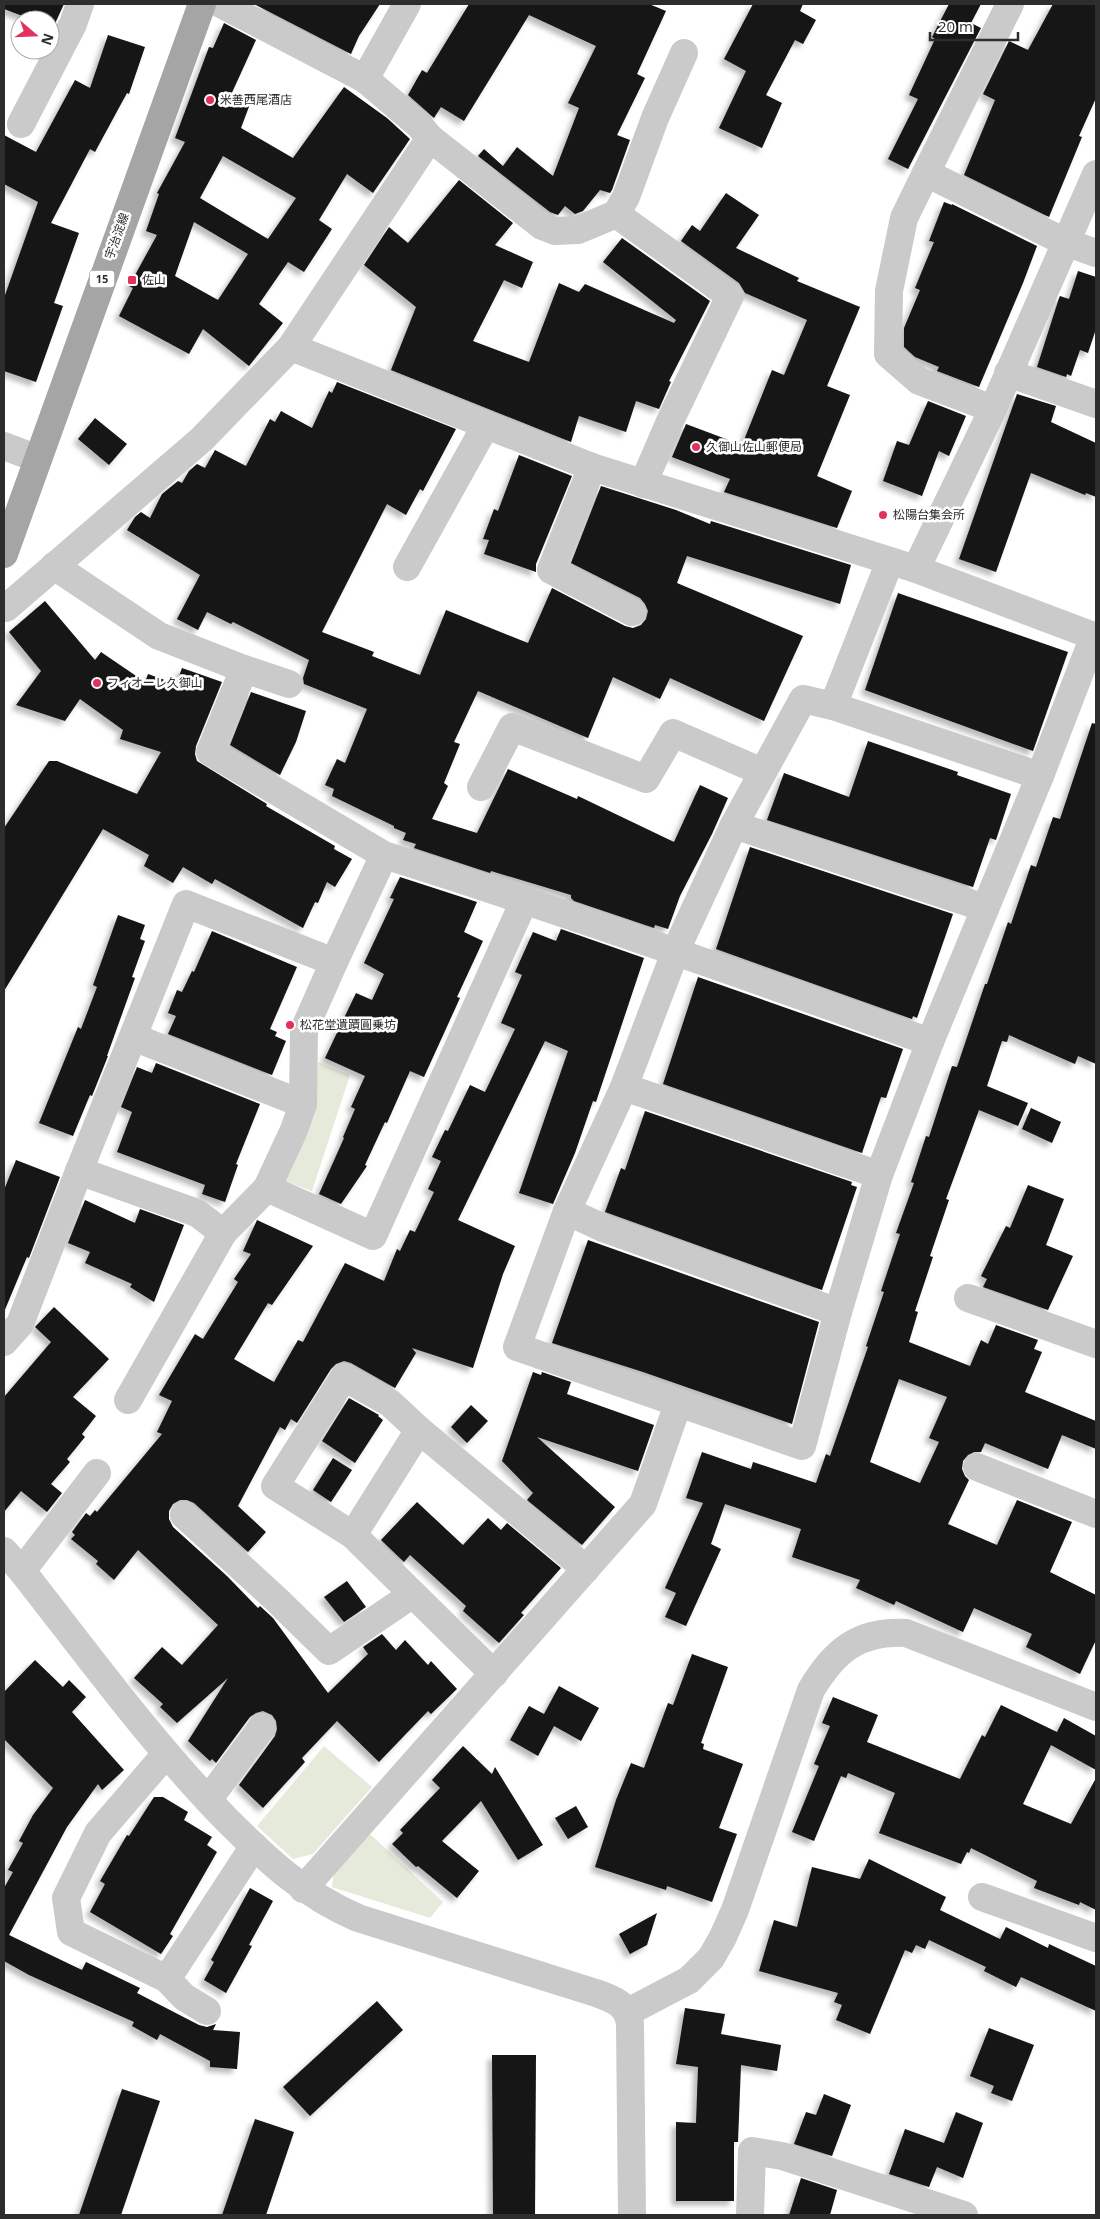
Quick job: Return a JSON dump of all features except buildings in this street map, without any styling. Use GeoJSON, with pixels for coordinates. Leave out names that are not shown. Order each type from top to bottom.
{"type":"FeatureCollection","features":[{"type":"Feature","properties":{"kind":"main road","name":"宇治淀線"},"geometry":{"type":"LineString","coordinates":[[4,554],[132,193],[202,4]]}},
{"type":"Feature","properties":{"kind":"street"},"geometry":{"type":"LineString","coordinates":[[20,124],[73,24],[80,4]]}},
{"type":"Feature","properties":{"kind":"street"},"geometry":{"type":"LineString","coordinates":[[221,4],[365,78],[419,125],[430,138],[542,226],[555,232],[578,230],[616,214],[626,197],[655,118],[684,53]]}},
{"type":"Feature","properties":{"kind":"street"},"geometry":{"type":"LineString","coordinates":[[365,78],[406,4]]}},
{"type":"Feature","properties":{"kind":"street"},"geometry":{"type":"LineString","coordinates":[[993,409],[919,381],[888,354],[888,291],[904,218],[1010,4]]}},
{"type":"Feature","properties":{"kind":"street"},"geometry":{"type":"LineString","coordinates":[[4,608],[202,439],[291,347],[430,138]]}},
{"type":"Feature","properties":{"kind":"street"},"geometry":{"type":"LineString","coordinates":[[926,173],[1065,242],[1096,253]]}},
{"type":"Feature","properties":{"kind":"street"},"geometry":{"type":"LineString","coordinates":[[916,569],[993,409],[1096,174]]}},
{"type":"Feature","properties":{"kind":"street"},"geometry":{"type":"LineString","coordinates":[[616,214],[730,296],[670,419],[643,484]]}},
{"type":"Feature","properties":{"kind":"street"},"geometry":{"type":"LineString","coordinates":[[291,347],[592,467],[916,569],[1095,637],[1040,776],[930,1042],[879,1175],[838,1312],[802,1446],[517,1347],[567,1211],[624,1087],[676,950],[734,825],[803,699],[833,706],[1040,776]]}},
{"type":"Feature","properties":{"kind":"street"},"geometry":{"type":"LineString","coordinates":[[1008,373],[1096,404]]}},
{"type":"Feature","properties":{"kind":"street"},"geometry":{"type":"LineString","coordinates":[[407,567],[486,425]]}},
{"type":"Feature","properties":{"kind":"street"},"geometry":{"type":"LineString","coordinates":[[4,446],[38,459]]}},
{"type":"Feature","properties":{"kind":"street"},"geometry":{"type":"LineString","coordinates":[[592,467],[551,570],[632,612]]}},
{"type":"Feature","properties":{"kind":"street"},"geometry":{"type":"LineString","coordinates":[[833,706],[890,561]]}},
{"type":"Feature","properties":{"kind":"street"},"geometry":{"type":"LineString","coordinates":[[54,566],[159,636],[288,684]]}},
{"type":"Feature","properties":{"kind":"street"},"geometry":{"type":"LineString","coordinates":[[244,669],[210,752],[384,855],[525,899],[676,950],[930,1042]]}},
{"type":"Feature","properties":{"kind":"street"},"geometry":{"type":"LineString","coordinates":[[481,787],[512,727],[646,780],[673,733],[762,772]]}},
{"type":"Feature","properties":{"kind":"street"},"geometry":{"type":"LineString","coordinates":[[734,825],[985,908]]}},
{"type":"Feature","properties":{"kind":"street"},"geometry":{"type":"LineString","coordinates":[[128,1400],[223,1233],[267,1188],[294,1130],[303,1104],[304,1030],[384,855]]}},
{"type":"Feature","properties":{"kind":"street"},"geometry":{"type":"LineString","coordinates":[[267,1188],[373,1236],[525,899]]}},
{"type":"Feature","properties":{"kind":"street"},"geometry":{"type":"LineString","coordinates":[[4,1342],[20,1324],[79,1170],[186,904],[334,962]]}},
{"type":"Feature","properties":{"kind":"street"},"geometry":{"type":"LineString","coordinates":[[133,1037],[303,1104]]}},
{"type":"Feature","properties":{"kind":"street"},"geometry":{"type":"LineString","coordinates":[[624,1087],[879,1175]]}},
{"type":"Feature","properties":{"kind":"street"},"geometry":{"type":"LineString","coordinates":[[79,1170],[197,1213],[223,1233]]}},
{"type":"Feature","properties":{"kind":"street"},"geometry":{"type":"LineString","coordinates":[[567,1211],[603,1228],[838,1312]]}},
{"type":"Feature","properties":{"kind":"street"},"geometry":{"type":"LineString","coordinates":[[968,1298],[1096,1344]]}},
{"type":"Feature","properties":{"kind":"street"},"geometry":{"type":"LineString","coordinates":[[494,1674],[353,1534],[275,1486],[344,1377],[390,1403],[419,1430],[586,1569]]}},
{"type":"Feature","properties":{"kind":"street"},"geometry":{"type":"LineString","coordinates":[[303,1889],[643,1504],[678,1404]]}},
{"type":"Feature","properties":{"kind":"street"},"geometry":{"type":"LineString","coordinates":[[353,1534],[419,1430]]}},
{"type":"Feature","properties":{"kind":"street"},"geometry":{"type":"LineString","coordinates":[[977,1467],[1096,1514]]}},
{"type":"Feature","properties":{"kind":"street"},"geometry":{"type":"LineString","coordinates":[[22,1571],[97,1473]]}},
{"type":"Feature","properties":{"kind":"street"},"geometry":{"type":"LineString","coordinates":[[184,1515],[277,1600],[329,1651],[413,1594]]}},
{"type":"Feature","properties":{"kind":"street"},"geometry":{"type":"LineString","coordinates":[[4,1551],[22,1571],[166,1754],[254,1846],[303,1889],[341,1911],[358,1918],[606,1996],[618,2002],[628,2012],[630,2024],[632,2215]]}},
{"type":"Feature","properties":{"kind":"street"},"geometry":{"type":"LineString","coordinates":[[628,2012],[689,1980],[703,1967],[718,1946],[735,1910],[811,1690],[820,1674],[841,1650],[866,1637],[879,1633],[906,1633],[1096,1707]]}},
{"type":"Feature","properties":{"kind":"street"},"geometry":{"type":"LineString","coordinates":[[208,1800],[262,1727]]}},
{"type":"Feature","properties":{"kind":"street"},"geometry":{"type":"LineString","coordinates":[[166,1754],[98,1833],[66,1898],[71,1932],[167,1979],[184,1997],[207,2011]]}},
{"type":"Feature","properties":{"kind":"street"},"geometry":{"type":"LineString","coordinates":[[167,1979],[254,1846]]}},
{"type":"Feature","properties":{"kind":"street"},"geometry":{"type":"LineString","coordinates":[[982,1897],[1096,1938]]}},
{"type":"Feature","properties":{"kind":"street"},"geometry":{"type":"LineString","coordinates":[[750,2215],[752,2151],[782,2156],[964,2215]]}},
{"type":"Feature","properties":{"kind":"green space"},"geometry":{"type":"Polygon","coordinates":[[[318,1062],[350,1075],[312,1191],[285,1181],[306,1130],[315,1100],[318,1062]]]}},
{"type":"Feature","properties":{"kind":"green space"},"geometry":{"type":"Polygon","coordinates":[[[324,1746],[372,1787],[313,1854],[293,1859],[257,1826],[324,1746]]]}},
{"type":"Feature","properties":{"kind":"green space"},"geometry":{"type":"Polygon","coordinates":[[[370,1834],[443,1902],[430,1918],[332,1887],[334,1872],[370,1834]]]}},
{"type":"Feature","properties":{"kind":"place","name":"米善西尾酒店"},"geometry":{"type":"Point","coordinates":[210,100]}},
{"type":"Feature","properties":{"kind":"place","name":"佐山"},"geometry":{"type":"Point","coordinates":[132,280]}},
{"type":"Feature","properties":{"kind":"place","name":"久御山佐山郵便局"},"geometry":{"type":"Point","coordinates":[696,447]}},
{"type":"Feature","properties":{"kind":"place","name":"松陽台集会所"},"geometry":{"type":"Point","coordinates":[883,515]}},
{"type":"Feature","properties":{"kind":"place","name":"フィオーレ久御山"},"geometry":{"type":"Point","coordinates":[97,683]}},
{"type":"Feature","properties":{"kind":"place","name":"松花堂遺蹟圓乗坊"},"geometry":{"type":"Point","coordinates":[290,1025]}}]}
